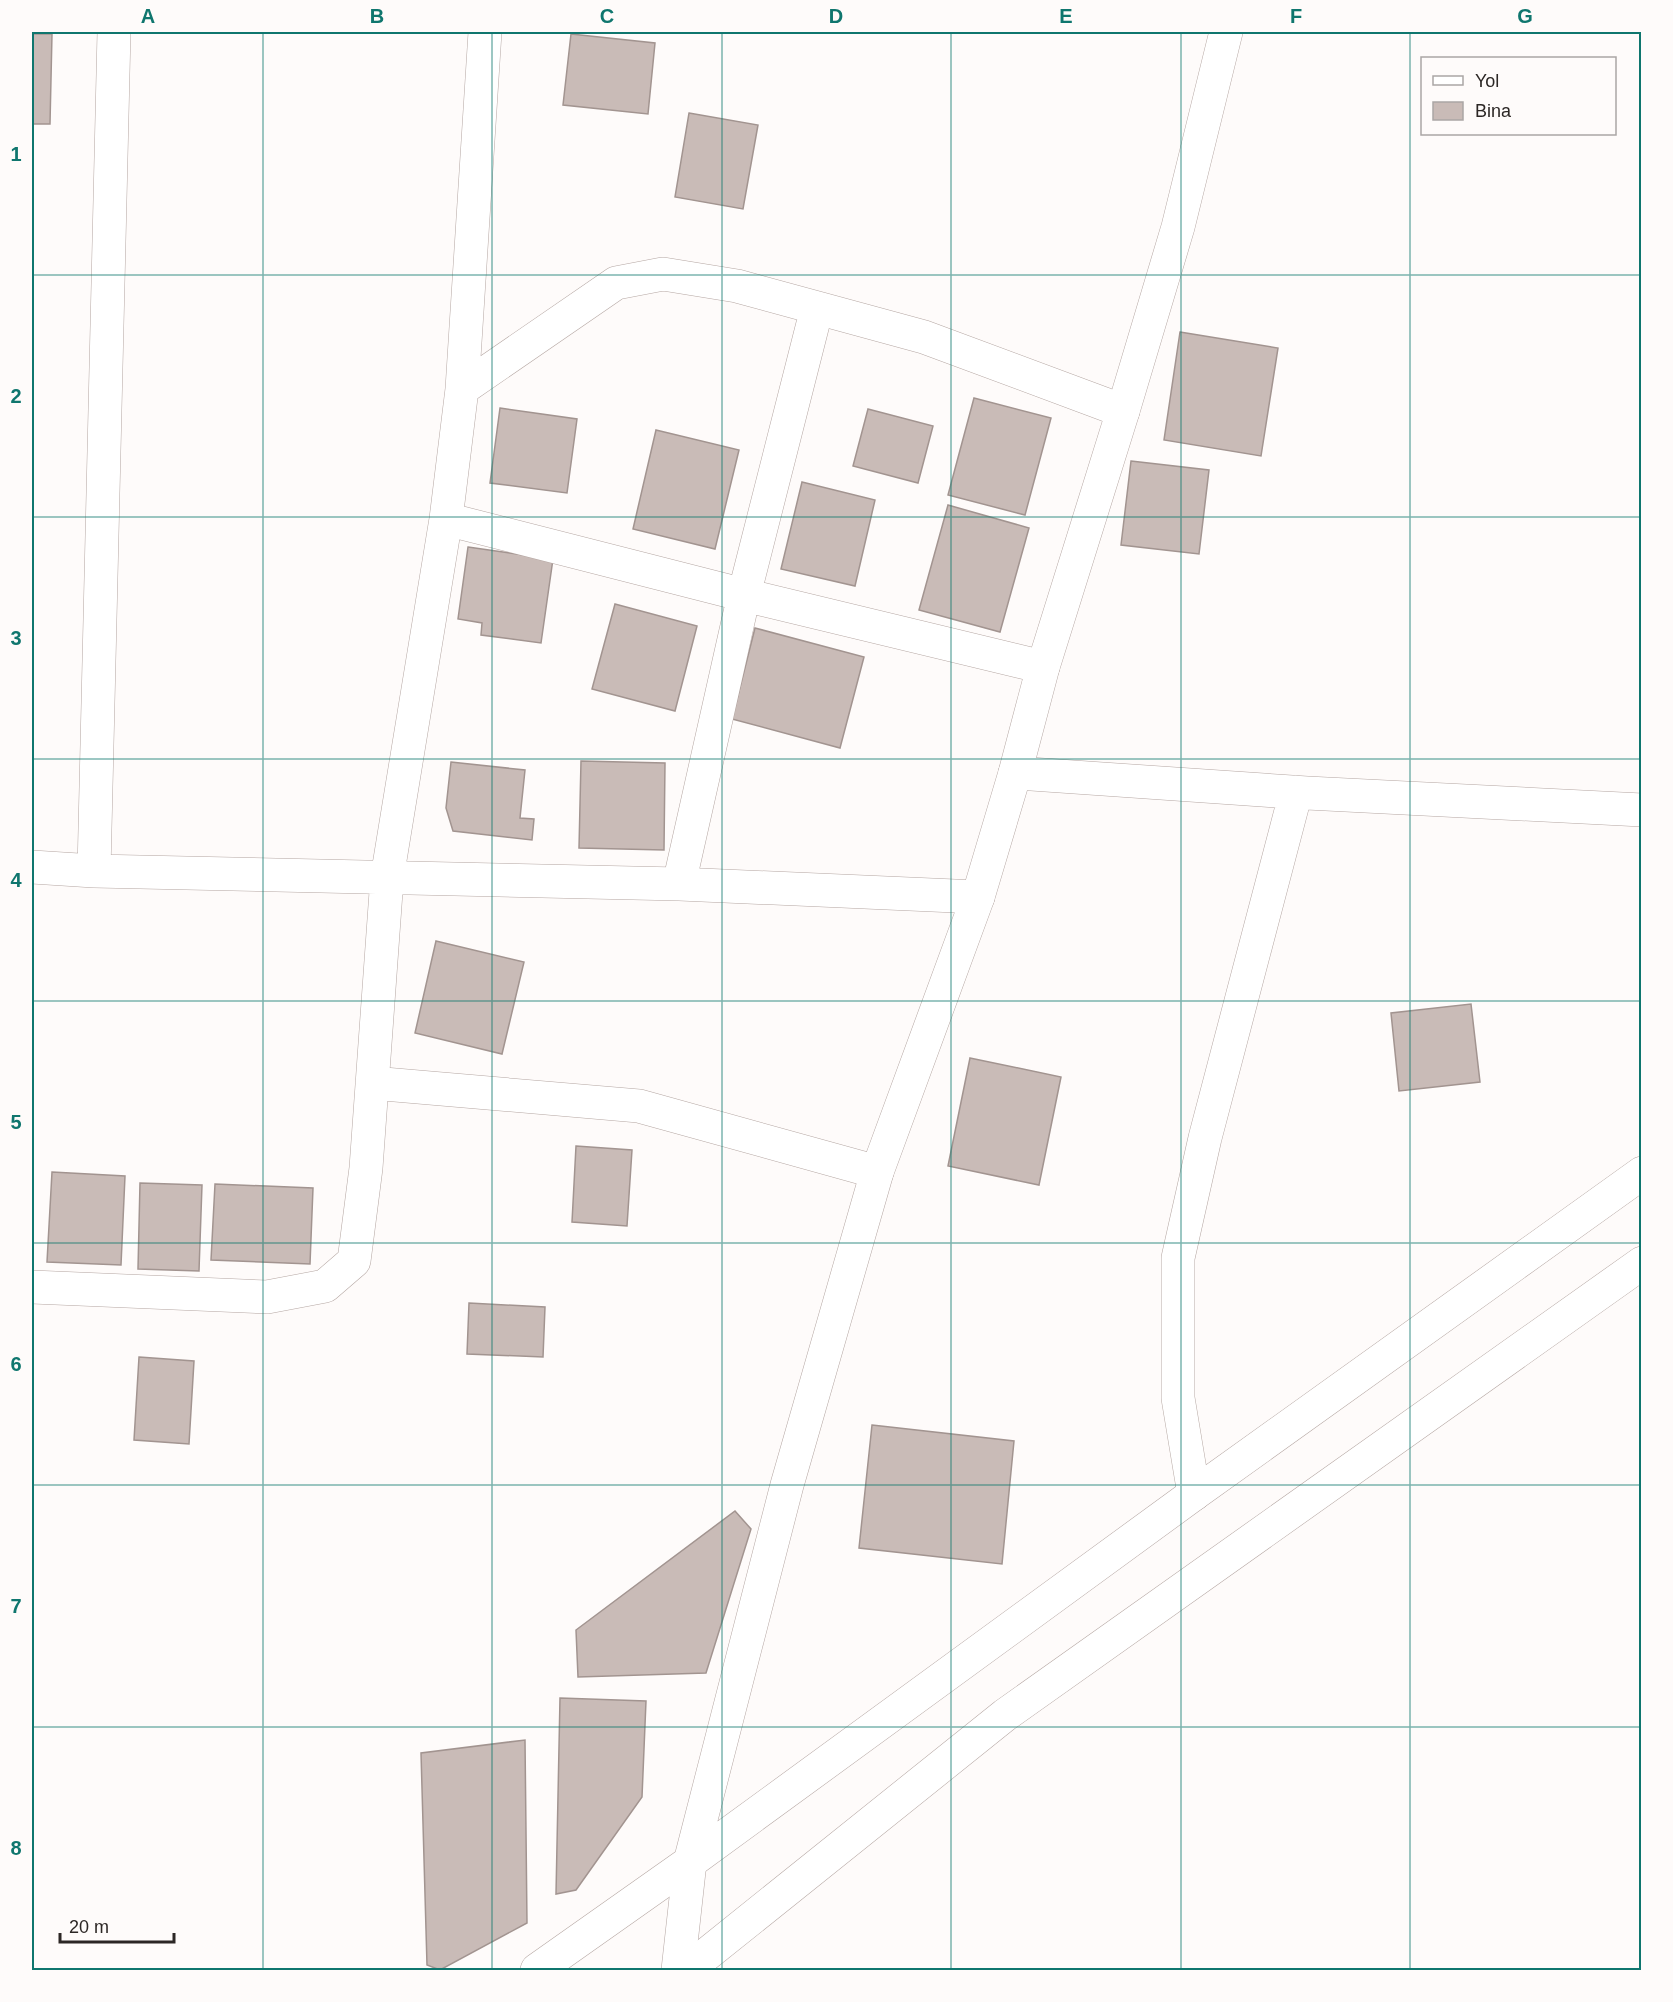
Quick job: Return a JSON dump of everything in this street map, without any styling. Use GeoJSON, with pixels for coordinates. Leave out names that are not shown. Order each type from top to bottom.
{"type":"FeatureCollection","features":[{"type":"Feature","properties":{"kind":"street"},"geometry":{"type":"LineString","coordinates":[[94,871],[114,32]]}},
{"type":"Feature","properties":{"kind":"street"},"geometry":{"type":"LineString","coordinates":[[32,1287],[267,1297],[325,1286],[354,1261],[366,1168],[387,878],[446,519],[462,389],[485,32]]}},
{"type":"Feature","properties":{"kind":"street"},"geometry":{"type":"LineString","coordinates":[[678,1971],[690,1862],[787,1485],[877,1172],[978,897],[1015,773],[1043,667],[1124,411],[1178,227],[1226,32]]}},
{"type":"Feature","properties":{"kind":"street"},"geometry":{"type":"LineString","coordinates":[[462,389],[616,283],[663,274],[737,286],[924,337],[1124,411]]}},
{"type":"Feature","properties":{"kind":"street"},"geometry":{"type":"LineString","coordinates":[[679,884],[744,595],[817,308]]}},
{"type":"Feature","properties":{"kind":"street"},"geometry":{"type":"LineString","coordinates":[[446,519],[744,595],[1043,667]]}},
{"type":"Feature","properties":{"kind":"street"},"geometry":{"type":"LineString","coordinates":[[1015,773],[1296,792],[1641,810]]}},
{"type":"Feature","properties":{"kind":"street"},"geometry":{"type":"LineString","coordinates":[[1194,1494],[1178,1398],[1178,1258],[1205,1138],[1296,792]]}},
{"type":"Feature","properties":{"kind":"street"},"geometry":{"type":"LineString","coordinates":[[32,867],[94,871],[679,884],[978,897]]}},
{"type":"Feature","properties":{"kind":"street"},"geometry":{"type":"LineString","coordinates":[[372,1083],[639,1106],[877,1172]]}},
{"type":"Feature","properties":{"kind":"street"},"geometry":{"type":"LineString","coordinates":[[537,1971],[1641,1173]]}},
{"type":"Feature","properties":{"kind":"street"},"geometry":{"type":"LineString","coordinates":[[687,1971],[1005,1715],[1641,1263]]}},
{"type":"Feature","properties":{"kind":"building"},"geometry":{"type":"Polygon","coordinates":[[[32,34],[52,34],[50,124],[32,124],[32,34]]]}},
{"type":"Feature","properties":{"kind":"building"},"geometry":{"type":"Polygon","coordinates":[[[571,34],[655,43],[648,114],[563,105],[571,34]]]}},
{"type":"Feature","properties":{"kind":"building"},"geometry":{"type":"Polygon","coordinates":[[[689,113],[758,125],[743,209],[675,197],[689,113]]]}},
{"type":"Feature","properties":{"kind":"building"},"geometry":{"type":"Polygon","coordinates":[[[1180,332],[1278,348],[1261,456],[1164,440],[1180,332]]]}},
{"type":"Feature","properties":{"kind":"building"},"geometry":{"type":"Polygon","coordinates":[[[974,398],[1051,418],[1025,515],[948,495],[974,398]]]}},
{"type":"Feature","properties":{"kind":"building"},"geometry":{"type":"Polygon","coordinates":[[[500,408],[577,419],[567,493],[490,483],[500,408]]]}},
{"type":"Feature","properties":{"kind":"building"},"geometry":{"type":"Polygon","coordinates":[[[868,409],[933,426],[918,483],[853,466],[868,409]]]}},
{"type":"Feature","properties":{"kind":"building"},"geometry":{"type":"Polygon","coordinates":[[[656,430],[739,450],[715,549],[633,529],[656,430]]]}},
{"type":"Feature","properties":{"kind":"building"},"geometry":{"type":"Polygon","coordinates":[[[1131,461],[1209,470],[1199,554],[1121,545],[1131,461]]]}},
{"type":"Feature","properties":{"kind":"building"},"geometry":{"type":"Polygon","coordinates":[[[802,482],[875,500],[855,586],[781,569],[802,482]]]}},
{"type":"Feature","properties":{"kind":"building"},"geometry":{"type":"Polygon","coordinates":[[[948,505],[1029,528],[1000,632],[919,610],[948,505]]]}},
{"type":"Feature","properties":{"kind":"building"},"geometry":{"type":"Polygon","coordinates":[[[468,547],[553,559],[541,643],[481,635],[482,623],[458,619],[468,547]]]}},
{"type":"Feature","properties":{"kind":"building"},"geometry":{"type":"Polygon","coordinates":[[[615,604],[697,626],[675,711],[592,689],[615,604]]]}},
{"type":"Feature","properties":{"kind":"building"},"geometry":{"type":"Polygon","coordinates":[[[755,628],[864,657],[840,748],[732,719],[755,628]]]}},
{"type":"Feature","properties":{"kind":"building"},"geometry":{"type":"Polygon","coordinates":[[[581,761],[665,763],[664,850],[579,848],[581,761]]]}},
{"type":"Feature","properties":{"kind":"building"},"geometry":{"type":"Polygon","coordinates":[[[451,762],[525,770],[520,818],[534,819],[532,840],[453,831],[446,808],[451,762]]]}},
{"type":"Feature","properties":{"kind":"building"},"geometry":{"type":"Polygon","coordinates":[[[436,941],[524,962],[502,1054],[415,1033],[436,941]]]}},
{"type":"Feature","properties":{"kind":"building"},"geometry":{"type":"Polygon","coordinates":[[[1471,1004],[1480,1082],[1399,1091],[1391,1013],[1471,1004]]]}},
{"type":"Feature","properties":{"kind":"building"},"geometry":{"type":"Polygon","coordinates":[[[970,1058],[1061,1077],[1039,1185],[948,1166],[970,1058]]]}},
{"type":"Feature","properties":{"kind":"building"},"geometry":{"type":"Polygon","coordinates":[[[576,1146],[632,1150],[627,1226],[572,1222],[576,1146]]]}},
{"type":"Feature","properties":{"kind":"building"},"geometry":{"type":"Polygon","coordinates":[[[52,1172],[125,1176],[121,1265],[47,1262],[52,1172]]]}},
{"type":"Feature","properties":{"kind":"building"},"geometry":{"type":"Polygon","coordinates":[[[140,1183],[202,1185],[199,1271],[138,1269],[140,1183]]]}},
{"type":"Feature","properties":{"kind":"building"},"geometry":{"type":"Polygon","coordinates":[[[215,1184],[313,1188],[310,1264],[211,1260],[215,1184]]]}},
{"type":"Feature","properties":{"kind":"building"},"geometry":{"type":"Polygon","coordinates":[[[469,1303],[545,1307],[543,1357],[467,1354],[469,1303]]]}},
{"type":"Feature","properties":{"kind":"building"},"geometry":{"type":"Polygon","coordinates":[[[139,1357],[194,1361],[189,1444],[134,1440],[139,1357]]]}},
{"type":"Feature","properties":{"kind":"building"},"geometry":{"type":"Polygon","coordinates":[[[872,1425],[1014,1441],[1002,1564],[859,1548],[872,1425]]]}},
{"type":"Feature","properties":{"kind":"building"},"geometry":{"type":"Polygon","coordinates":[[[735,1511],[751,1529],[706,1673],[578,1677],[576,1630],[735,1511]]]}},
{"type":"Feature","properties":{"kind":"building"},"geometry":{"type":"Polygon","coordinates":[[[560,1698],[646,1701],[642,1797],[576,1890],[556,1894],[560,1698]]]}},
{"type":"Feature","properties":{"kind":"building"},"geometry":{"type":"Polygon","coordinates":[[[525,1740],[527,1923],[440,1970],[427,1965],[421,1753],[525,1740]]]}}]}
